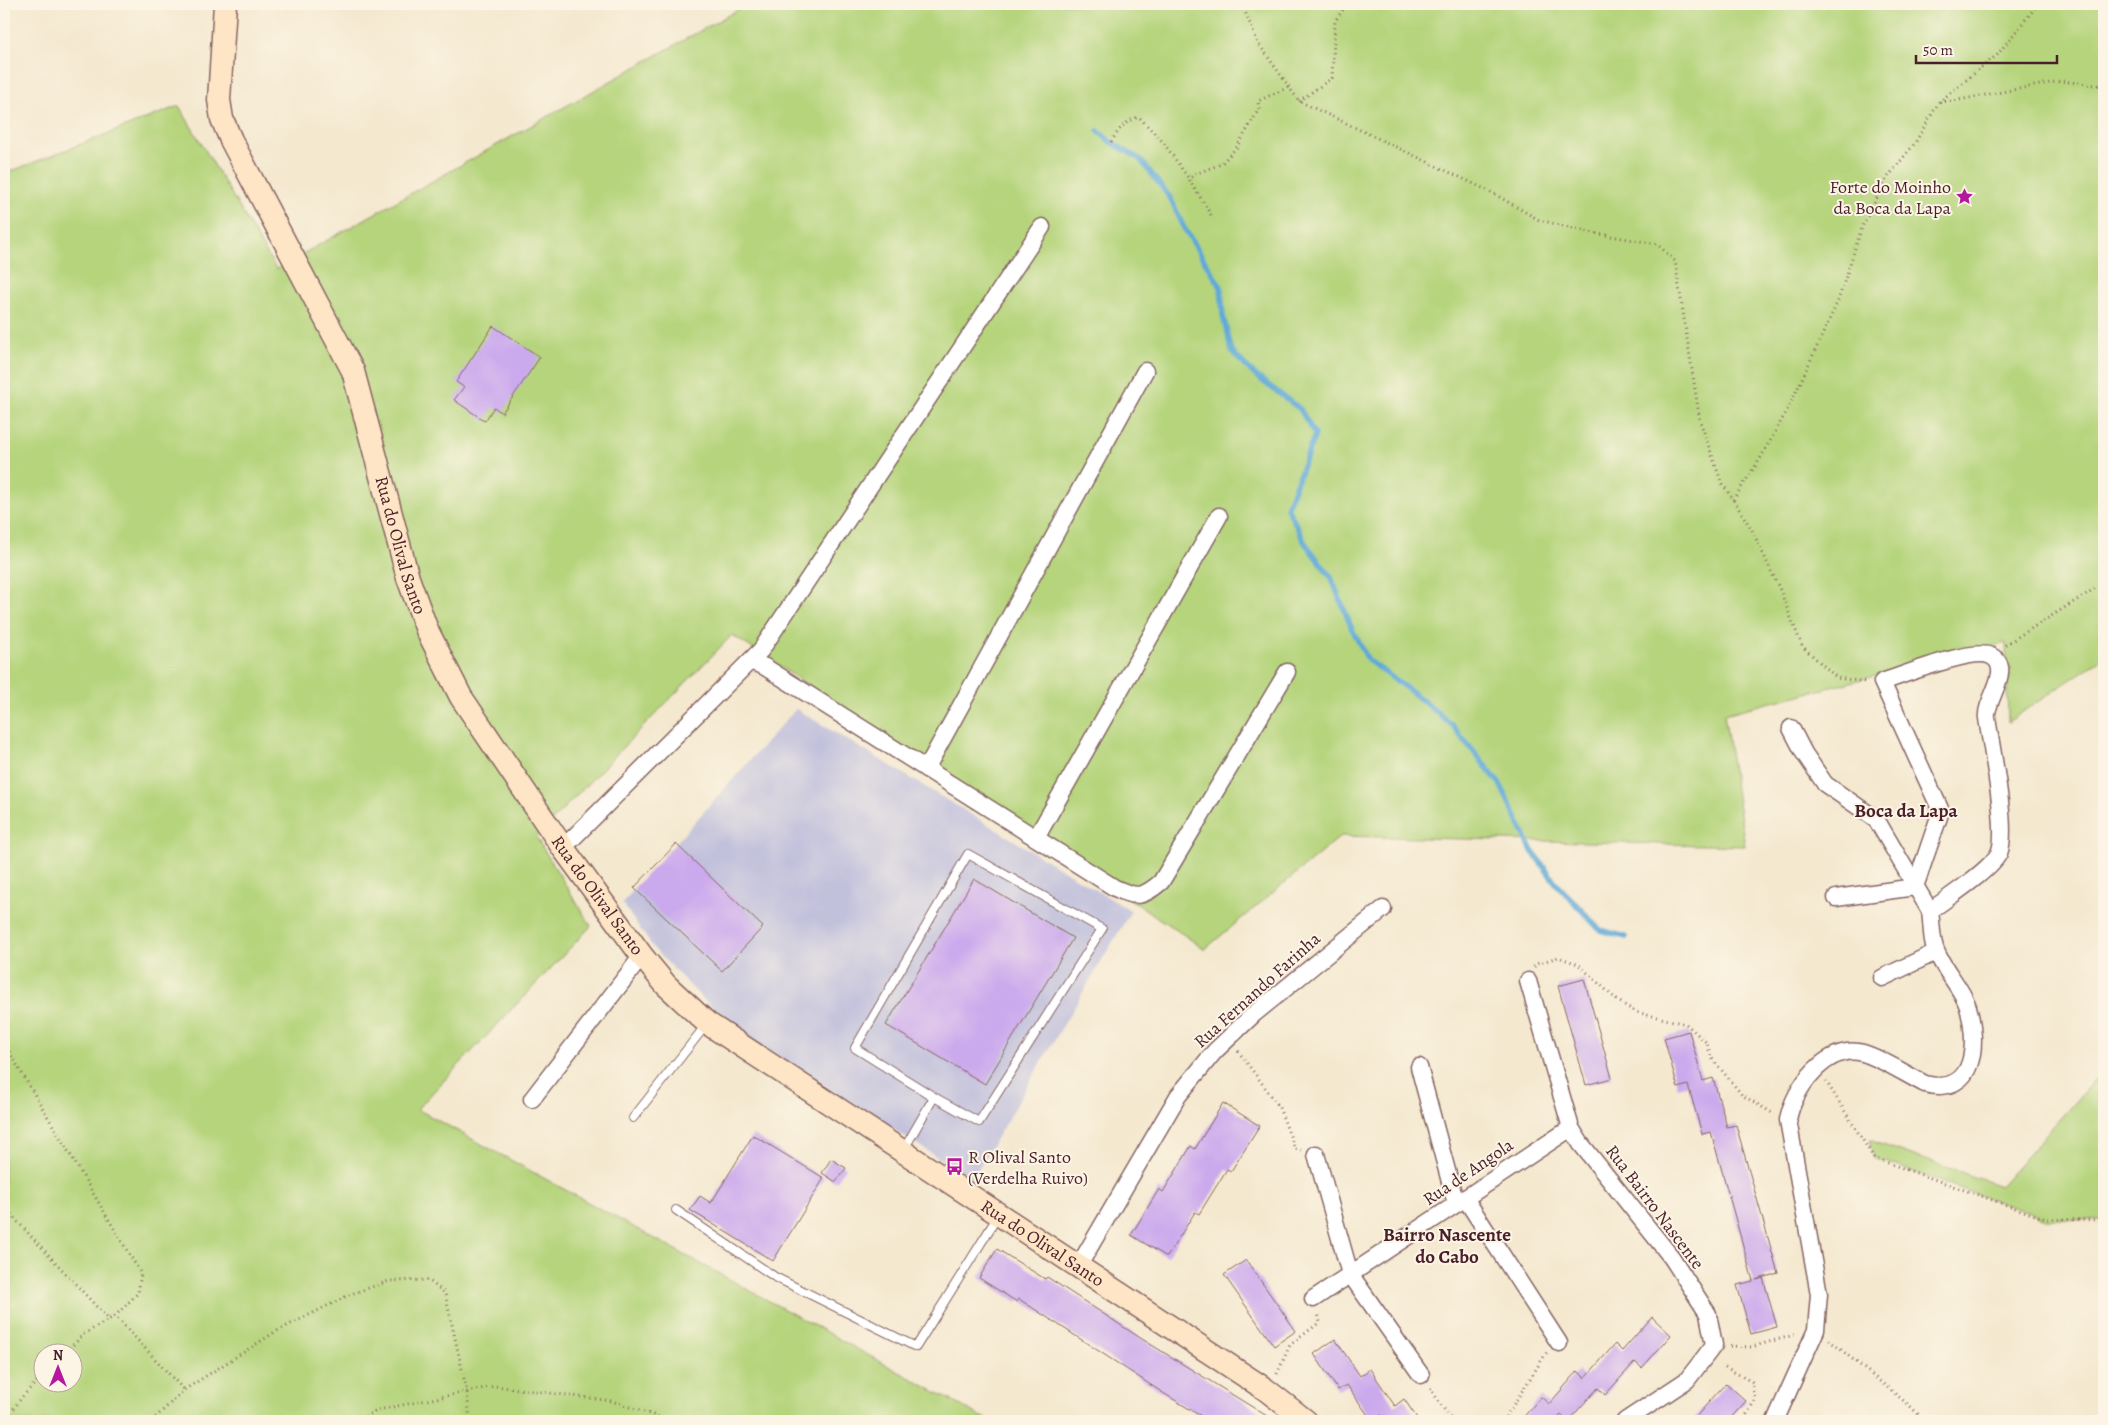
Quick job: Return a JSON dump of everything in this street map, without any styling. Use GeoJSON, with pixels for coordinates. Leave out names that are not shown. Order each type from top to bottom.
{"type":"FeatureCollection","features":[{"type":"Feature","properties":{"kind":"street","name":"Rua do Olival Santo"},"geometry":{"type":"LineString","coordinates":[[225,4],[219,100],[222,118],[231,140],[353,371],[408,578],[427,630],[461,697],[564,848],[642,956],[666,985],[707,1024],[1270,1393],[1306,1421]]}},
{"type":"Feature","properties":{"kind":"street"},"geometry":{"type":"LineString","coordinates":[[564,848],[761,650],[1042,227]]}},
{"type":"Feature","properties":{"kind":"street"},"geometry":{"type":"LineString","coordinates":[[926,769],[1145,371]]}},
{"type":"Feature","properties":{"kind":"street"},"geometry":{"type":"LineString","coordinates":[[1036,838],[1219,516]]}},
{"type":"Feature","properties":{"kind":"street"},"geometry":{"type":"LineString","coordinates":[[1915,887],[1941,811],[1882,682],[1963,656],[1990,655],[1998,664],[2000,670],[1999,680],[1986,714],[2002,820],[2000,851],[1991,864],[1930,911]]}},
{"type":"Feature","properties":{"kind":"street"},"geometry":{"type":"LineString","coordinates":[[750,661],[764,667],[1115,888],[1132,896],[1148,893],[1160,882],[1287,672]]}},
{"type":"Feature","properties":{"kind":"street"},"geometry":{"type":"LineString","coordinates":[[1775,1421],[1816,1330],[1819,1294],[1788,1120],[1797,1093],[1818,1068],[1835,1055],[1845,1053],[1863,1053],[1925,1084],[1942,1086],[1959,1078],[1970,1064],[1974,1049],[1968,1007],[1936,952],[1930,911],[1876,819],[1825,784],[1804,753],[1791,728]]}},
{"type":"Feature","properties":{"kind":"street"},"geometry":{"type":"LineString","coordinates":[[1836,898],[1915,887]]}},
{"type":"Feature","properties":{"kind":"street","name":"Rua Fernando Farinha"},"geometry":{"type":"LineString","coordinates":[[1078,1266],[1178,1096],[1215,1050],[1254,1014],[1382,909]]}},
{"type":"Feature","properties":{"kind":"street"},"geometry":{"type":"LineString","coordinates":[[1882,978],[1936,952]]}},
{"type":"Feature","properties":{"kind":"street"},"geometry":{"type":"LineString","coordinates":[[532,1099],[642,956]]}},
{"type":"Feature","properties":{"kind":"street","name":"Rua Bairro Nascente"},"geometry":{"type":"LineString","coordinates":[[1528,981],[1571,1128],[1581,1144],[1672,1258],[1708,1314],[1714,1345]]}},
{"type":"Feature","properties":{"kind":"street"},"geometry":{"type":"LineString","coordinates":[[1420,1067],[1461,1201],[1559,1343]]}},
{"type":"Feature","properties":{"kind":"street","name":"Rua de Angola"},"geometry":{"type":"LineString","coordinates":[[1313,1299],[1571,1128]]}},
{"type":"Feature","properties":{"kind":"street"},"geometry":{"type":"LineString","coordinates":[[1316,1154],[1350,1274],[1421,1375]]}},
{"type":"Feature","properties":{"kind":"street"},"geometry":{"type":"LineString","coordinates":[[1625,1421],[1687,1380],[1714,1345]]}},
{"type":"Feature","properties":{"kind":"lane"},"geometry":{"type":"LineString","coordinates":[[968,854],[1102,929],[979,1122],[934,1097],[855,1048],[968,854]]}},
{"type":"Feature","properties":{"kind":"lane"},"geometry":{"type":"LineString","coordinates":[[633,1118],[707,1024]]}},
{"type":"Feature","properties":{"kind":"lane"},"geometry":{"type":"LineString","coordinates":[[902,1151],[912,1138],[934,1097]]}},
{"type":"Feature","properties":{"kind":"lane"},"geometry":{"type":"LineString","coordinates":[[676,1210],[775,1277],[916,1347],[999,1214]]}},
{"type":"Feature","properties":{"kind":"path"},"geometry":{"type":"LineString","coordinates":[[1242,4],[1258,43],[1299,101],[1489,191],[1539,220],[1594,233],[1657,244],[1675,262],[1700,421],[1721,481],[1751,528],[1780,590],[1802,646],[1837,678],[1862,682],[1882,682]]}},
{"type":"Feature","properties":{"kind":"path"},"geometry":{"type":"LineString","coordinates":[[1299,101],[1332,78],[1335,21],[1347,4]]}},
{"type":"Feature","properties":{"kind":"path"},"geometry":{"type":"LineString","coordinates":[[1733,500],[1760,459],[1789,407],[1838,301],[1862,227],[1887,178],[1915,143],[1939,102],[1997,55],[2038,4]]}},
{"type":"Feature","properties":{"kind":"path"},"geometry":{"type":"LineString","coordinates":[[1939,102],[1954,101],[2061,81],[2104,86]]}},
{"type":"Feature","properties":{"kind":"path"},"geometry":{"type":"LineString","coordinates":[[1189,179],[1195,174],[1221,164],[1237,146],[1259,109],[1258,101],[1288,87]]}},
{"type":"Feature","properties":{"kind":"path"},"geometry":{"type":"LineString","coordinates":[[1111,142],[1120,128],[1129,120],[1139,117],[1164,142],[1211,215]]}},
{"type":"Feature","properties":{"kind":"path"},"geometry":{"type":"LineString","coordinates":[[1990,655],[2104,583]]}},
{"type":"Feature","properties":{"kind":"path"},"geometry":{"type":"LineString","coordinates":[[1528,981],[1536,964],[1558,957],[1578,964],[1618,1001],[1636,1012],[1686,1024],[1707,1043],[1711,1056],[1742,1095],[1767,1112],[1788,1120]]}},
{"type":"Feature","properties":{"kind":"path"},"geometry":{"type":"LineString","coordinates":[[1228,1038],[1278,1105],[1295,1149],[1316,1154]]}},
{"type":"Feature","properties":{"kind":"path"},"geometry":{"type":"LineString","coordinates":[[4,1043],[141,1274],[138,1293],[115,1316],[84,1334],[76,1342]]}},
{"type":"Feature","properties":{"kind":"path"},"geometry":{"type":"LineString","coordinates":[[1818,1068],[1874,1158],[2046,1219],[2104,1220]]}},
{"type":"Feature","properties":{"kind":"path"},"geometry":{"type":"LineString","coordinates":[[4,1207],[108,1319]]}},
{"type":"Feature","properties":{"kind":"path"},"geometry":{"type":"LineString","coordinates":[[152,1421],[184,1390],[275,1332],[351,1294],[389,1281],[428,1280],[445,1293],[467,1392],[470,1421]]}},
{"type":"Feature","properties":{"kind":"path"},"geometry":{"type":"LineString","coordinates":[[1270,1393],[1290,1345],[1320,1322],[1313,1299]]}},
{"type":"Feature","properties":{"kind":"path"},"geometry":{"type":"LineString","coordinates":[[115,1316],[184,1390]]}},
{"type":"Feature","properties":{"kind":"path"},"geometry":{"type":"LineString","coordinates":[[1714,1345],[1751,1347],[1816,1330],[1926,1421]]}},
{"type":"Feature","properties":{"kind":"path"},"geometry":{"type":"LineString","coordinates":[[1503,1421],[1549,1349],[1559,1343]]}},
{"type":"Feature","properties":{"kind":"path"},"geometry":{"type":"LineString","coordinates":[[1725,1367],[1752,1382],[1755,1400],[1743,1421]]}},
{"type":"Feature","properties":{"kind":"path"},"geometry":{"type":"LineString","coordinates":[[1421,1375],[1452,1421]]}},
{"type":"Feature","properties":{"kind":"path"},"geometry":{"type":"LineString","coordinates":[[5,1421],[32,1386]]}},
{"type":"Feature","properties":{"kind":"path"},"geometry":{"type":"LineString","coordinates":[[356,1421],[378,1410],[495,1386],[612,1401],[670,1421]]}},
{"type":"Feature","properties":{"kind":"shaded area"},"geometry":{"type":"Polygon","coordinates":[[[796,709],[1131,911],[972,1179],[749,1038],[706,1002],[655,950],[622,903],[796,709]]]}},
{"type":"Feature","properties":{"kind":"green space"},"geometry":{"type":"Polygon","coordinates":[[[748,4],[2104,4],[2104,657],[2008,722],[2006,643],[1724,714],[1745,846],[1341,836],[1205,949],[732,635],[536,837],[591,926],[417,1109],[989,1421],[4,1421],[4,174],[179,106],[276,269],[748,4]]]}},
{"type":"Feature","properties":{"kind":"green space"},"geometry":{"type":"Polygon","coordinates":[[[2104,1069],[2104,1220],[2046,1219],[1874,1158],[1869,1140],[2000,1186],[2104,1069]]]}},
{"type":"Feature","properties":{"kind":"building"},"geometry":{"type":"Polygon","coordinates":[[[493,326],[540,357],[502,413],[494,407],[485,421],[454,400],[464,387],[456,382],[493,326]]]}},
{"type":"Feature","properties":{"kind":"building"},"geometry":{"type":"Polygon","coordinates":[[[676,844],[763,927],[722,971],[634,888],[676,844]]]}},
{"type":"Feature","properties":{"kind":"building"},"geometry":{"type":"Polygon","coordinates":[[[974,879],[1073,938],[985,1084],[886,1025],[974,879]]]}},
{"type":"Feature","properties":{"kind":"building"},"geometry":{"type":"Polygon","coordinates":[[[1584,979],[1612,1078],[1586,1085],[1558,986],[1584,979]]]}},
{"type":"Feature","properties":{"kind":"building"},"geometry":{"type":"Polygon","coordinates":[[[1689,1031],[1703,1081],[1713,1078],[1727,1127],[1736,1125],[1778,1273],[1756,1280],[1763,1278],[1777,1327],[1751,1334],[1737,1285],[1753,1281],[1711,1132],[1702,1134],[1688,1085],[1678,1088],[1664,1038],[1689,1031]]]}},
{"type":"Feature","properties":{"kind":"building"},"geometry":{"type":"Polygon","coordinates":[[[1223,1103],[1260,1126],[1231,1171],[1227,1169],[1199,1214],[1195,1212],[1167,1257],[1131,1235],[1159,1189],[1163,1192],[1191,1146],[1195,1149],[1223,1103]]]}},
{"type":"Feature","properties":{"kind":"building"},"geometry":{"type":"Polygon","coordinates":[[[753,1135],[824,1178],[773,1261],[690,1210],[700,1196],[711,1203],[753,1135]]]}},
{"type":"Feature","properties":{"kind":"building"},"geometry":{"type":"Polygon","coordinates":[[[831,1159],[846,1168],[836,1182],[822,1173],[831,1159]]]}},
{"type":"Feature","properties":{"kind":"building"},"geometry":{"type":"Polygon","coordinates":[[[997,1249],[1045,1279],[1047,1277],[1142,1339],[1275,1421],[1209,1421],[1160,1391],[1019,1299],[1017,1302],[979,1278],[997,1249]]]}},
{"type":"Feature","properties":{"kind":"building"},"geometry":{"type":"Polygon","coordinates":[[[1246,1260],[1296,1331],[1274,1346],[1224,1275],[1246,1260]]]}},
{"type":"Feature","properties":{"kind":"building"},"geometry":{"type":"Polygon","coordinates":[[[1652,1317],[1671,1335],[1642,1368],[1635,1362],[1605,1395],[1598,1388],[1568,1421],[1561,1415],[1555,1421],[1520,1421],[1541,1397],[1549,1404],[1578,1371],[1585,1378],[1615,1344],[1622,1351],[1652,1317]]]}},
{"type":"Feature","properties":{"kind":"building"},"geometry":{"type":"Polygon","coordinates":[[[1335,1339],[1360,1376],[1370,1369],[1395,1406],[1404,1399],[1419,1421],[1373,1421],[1382,1415],[1372,1421],[1347,1385],[1338,1390],[1314,1354],[1335,1339]]]}},
{"type":"Feature","properties":{"kind":"building"},"geometry":{"type":"Polygon","coordinates":[[[1726,1383],[1746,1401],[1728,1421],[1692,1421],[1726,1383]]]}},
{"type":"Feature","properties":{"kind":"waterway"},"geometry":{"type":"LineString","coordinates":[[1098,131],[1111,142],[1140,159],[1171,199],[1184,228],[1221,287],[1223,316],[1232,352],[1256,376],[1300,409],[1315,435],[1287,507],[1305,543],[1331,577],[1352,629],[1368,660],[1451,724],[1500,784],[1532,851],[1556,883],[1600,930],[1626,937]]}},
{"type":"Feature","properties":{"kind":"place","name":"Forte do Moinho da Boca da Lapa"},"geometry":{"type":"Point","coordinates":[1965,197]}},
{"type":"Feature","properties":{"kind":"place","name":"R Olival Santo (Verdelha Ruivo)"},"geometry":{"type":"Point","coordinates":[954,1167]}},
{"type":"Feature","properties":{"kind":"district","name":"Boca da Lapa"},"geometry":{"type":"Point","coordinates":[1906,810]}},
{"type":"Feature","properties":{"kind":"district","name":"Bairro Nascente do Cabo"},"geometry":{"type":"Point","coordinates":[1447,1245]}}]}
